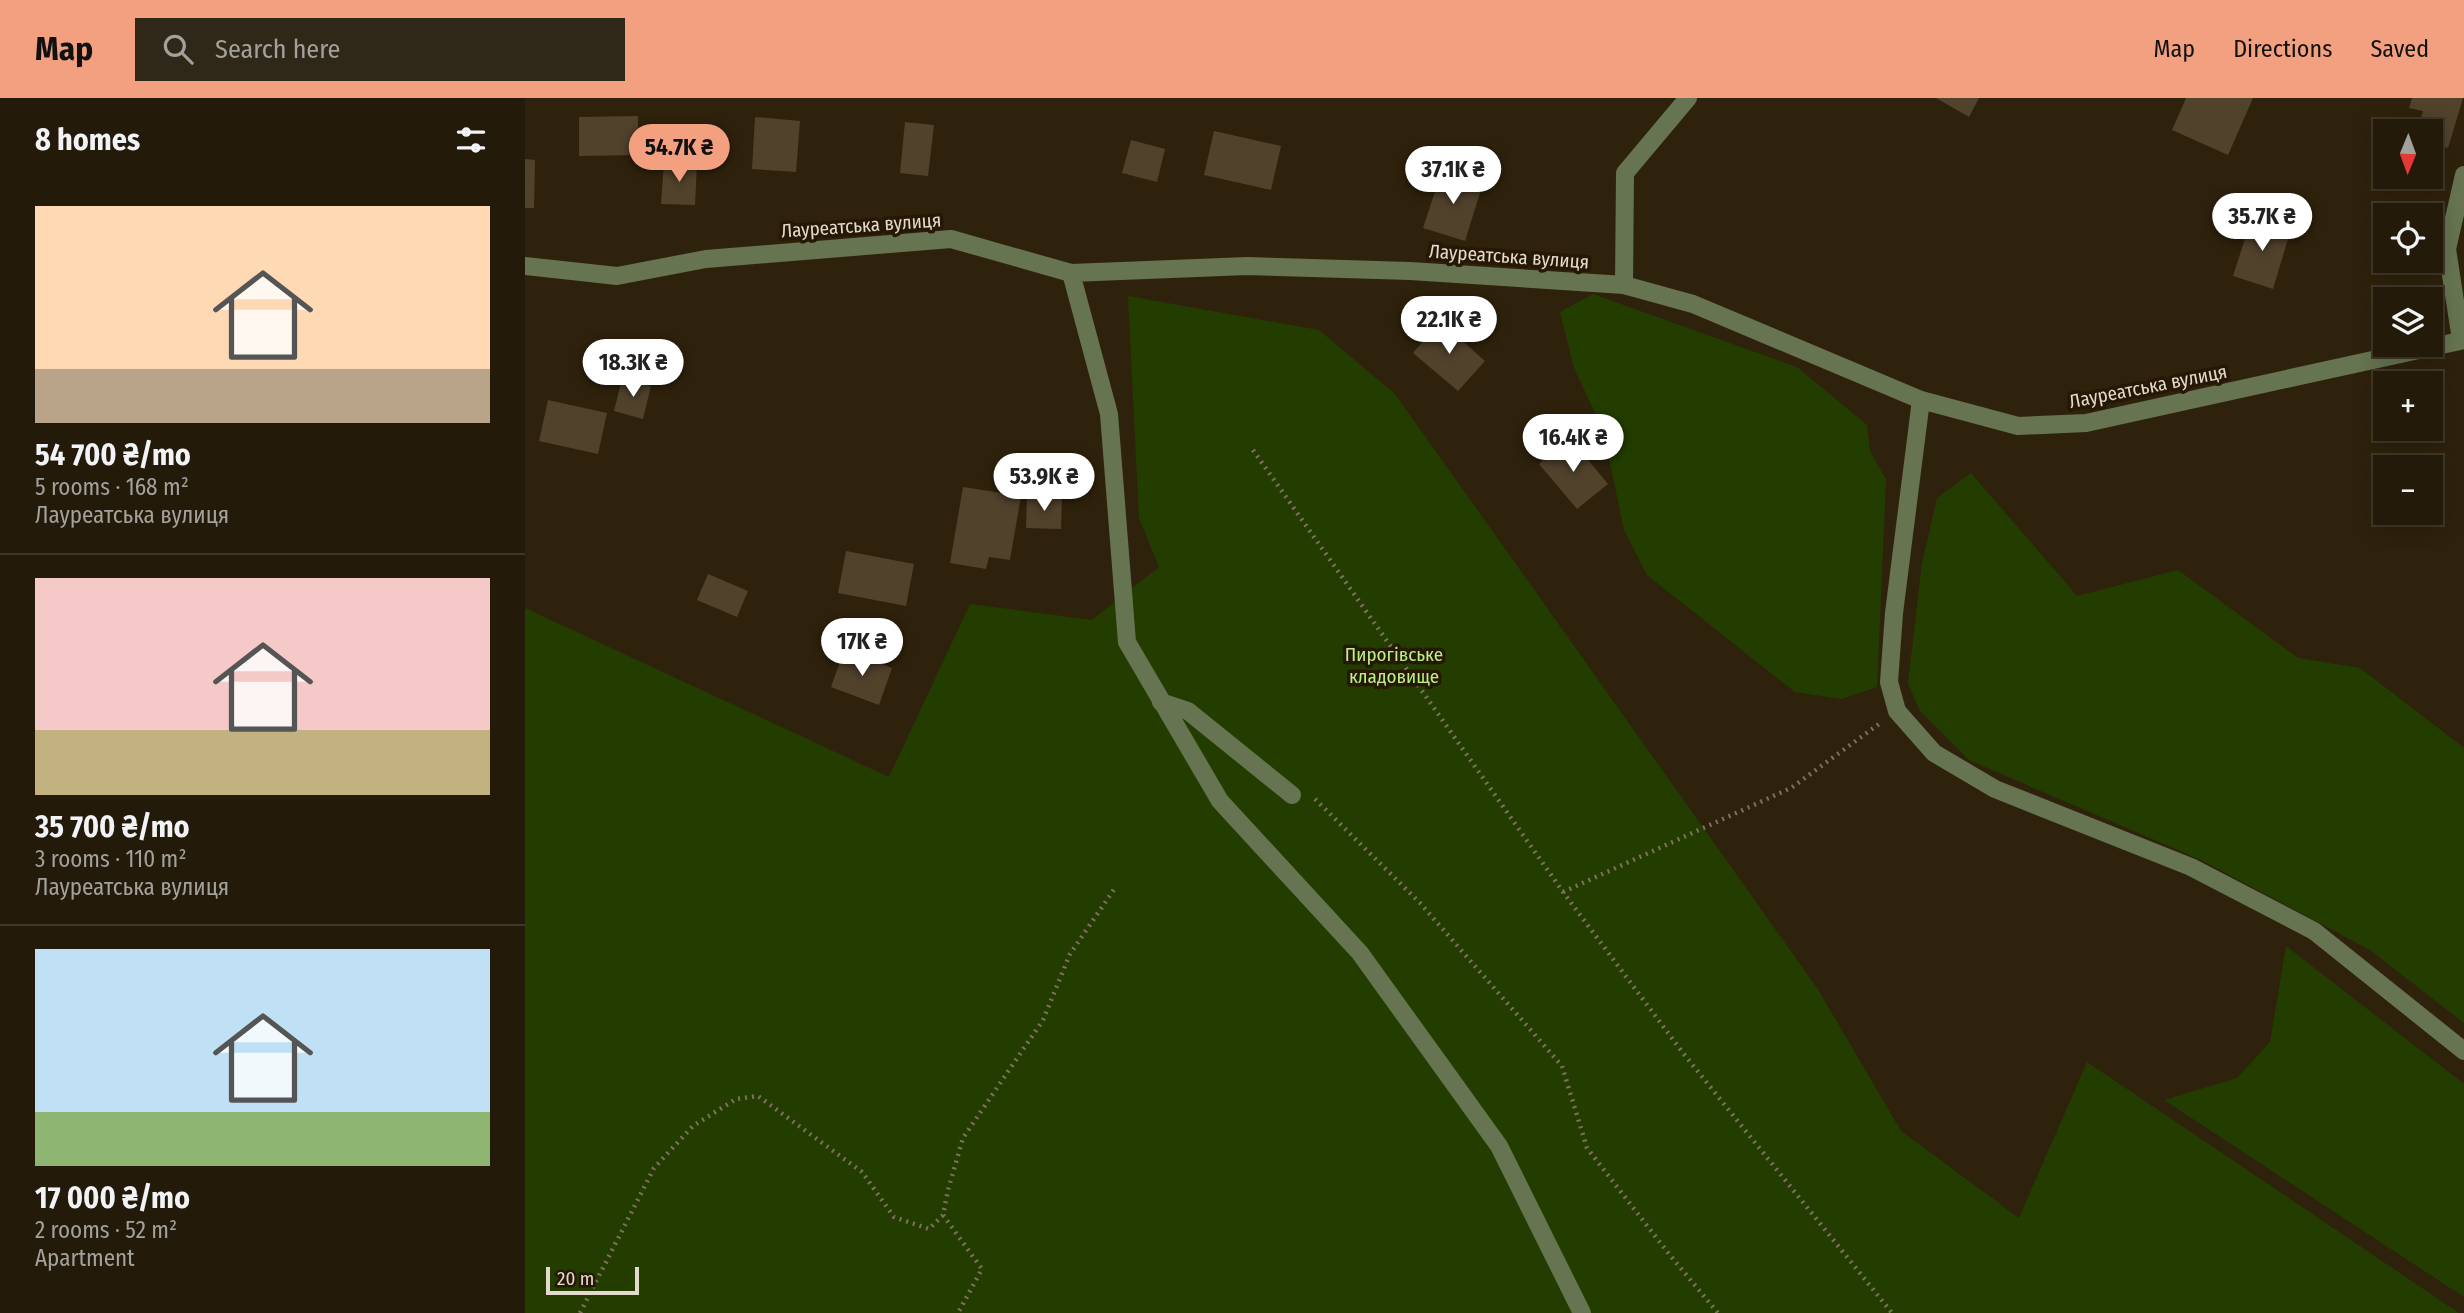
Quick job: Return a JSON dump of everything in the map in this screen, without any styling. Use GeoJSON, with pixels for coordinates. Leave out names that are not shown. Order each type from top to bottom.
{"type":"FeatureCollection","features":[{"type":"Feature","properties":{"kind":"street"},"geometry":{"type":"LineString","coordinates":[[1624,285],[1625,173],[1688,98]]}},
{"type":"Feature","properties":{"kind":"street"},"geometry":{"type":"LineString","coordinates":[[2462,340],[2447,249],[2464,175]]}},
{"type":"Feature","properties":{"kind":"street","name":"Лауреатська вулиця"},"geometry":{"type":"LineString","coordinates":[[525,266],[617,276],[706,259],[951,239],[1071,273],[1247,266],[1409,271],[1624,285],[1693,304],[1921,400],[2018,426],[2086,423],[2462,340]]}},
{"type":"Feature","properties":{"kind":"street"},"geometry":{"type":"LineString","coordinates":[[1071,273],[1109,414],[1127,642],[1220,801],[1360,953],[1499,1146],[1582,1313]]}},
{"type":"Feature","properties":{"kind":"street"},"geometry":{"type":"LineString","coordinates":[[1921,400],[1894,614],[1889,682],[1897,711],[1934,753],[1994,789],[2191,867],[2314,931],[2464,1051]]}},
{"type":"Feature","properties":{"kind":"street"},"geometry":{"type":"LineString","coordinates":[[1161,702],[1188,711],[1292,795]]}},
{"type":"Feature","properties":{"kind":"path"},"geometry":{"type":"LineString","coordinates":[[1254,450],[1563,892],[1683,1054],[1892,1313]]}},
{"type":"Feature","properties":{"kind":"path"},"geometry":{"type":"LineString","coordinates":[[1563,892],[1791,788],[1897,711]]}},
{"type":"Feature","properties":{"kind":"path"},"geometry":{"type":"LineString","coordinates":[[1292,795],[1313,797],[1420,903],[1562,1066],[1587,1148],[1718,1313]]}},
{"type":"Feature","properties":{"kind":"path"},"geometry":{"type":"LineString","coordinates":[[580,1313],[654,1168],[693,1126],[736,1099],[758,1096],[862,1172],[894,1217],[929,1229],[943,1215],[963,1138],[1043,1020],[1070,954],[1115,888]]}},
{"type":"Feature","properties":{"kind":"path"},"geometry":{"type":"LineString","coordinates":[[943,1215],[982,1269],[958,1313]]}},
{"type":"Feature","properties":{"kind":"green space"},"geometry":{"type":"Polygon","coordinates":[[[1593,294],[1797,367],[1867,425],[1870,451],[1886,480],[1877,687],[1841,699],[1795,692],[1647,575],[1624,530],[1603,430],[1574,368],[1560,312],[1593,294]]]}},
{"type":"Feature","properties":{"kind":"green space","name":"Пирогівське кладовище"},"geometry":{"type":"Polygon","coordinates":[[[1128,296],[1319,330],[1395,394],[1817,988],[1901,1131],[2019,1218],[2087,1062],[2459,1313],[525,1313],[525,608],[889,777],[970,604],[1092,620],[1159,567],[1139,518],[1128,296]]]}},
{"type":"Feature","properties":{"kind":"green space"},"geometry":{"type":"Polygon","coordinates":[[[1971,473],[2077,596],[2178,570],[2298,658],[2360,668],[2464,748],[2464,1023],[2370,950],[2201,860],[1969,760],[1920,711],[1908,684],[1922,563],[1937,498],[1971,473]]]}},
{"type":"Feature","properties":{"kind":"green space"},"geometry":{"type":"Polygon","coordinates":[[[2286,946],[2464,1084],[2464,1297],[2164,1100],[2237,1078],[2270,1042],[2286,946]]]}},
{"type":"Feature","properties":{"kind":"building"},"geometry":{"type":"Polygon","coordinates":[[[1936,98],[1979,98],[1969,117],[1936,98]]]}},
{"type":"Feature","properties":{"kind":"building"},"geometry":{"type":"Polygon","coordinates":[[[2186,98],[2253,98],[2228,155],[2172,130],[2186,98]]]}},
{"type":"Feature","properties":{"kind":"building"},"geometry":{"type":"Polygon","coordinates":[[[2412,98],[2463,98],[2448,148],[2443,147],[2443,119],[2421,119],[2423,111],[2409,108],[2412,98]]]}},
{"type":"Feature","properties":{"kind":"building"},"geometry":{"type":"Polygon","coordinates":[[[638,116],[638,155],[579,156],[579,117],[638,116]]]}},
{"type":"Feature","properties":{"kind":"building"},"geometry":{"type":"Polygon","coordinates":[[[755,117],[800,121],[796,172],[752,169],[755,117]]]}},
{"type":"Feature","properties":{"kind":"building"},"geometry":{"type":"Polygon","coordinates":[[[905,122],[934,125],[928,176],[900,173],[905,122]]]}},
{"type":"Feature","properties":{"kind":"building"},"geometry":{"type":"Polygon","coordinates":[[[1214,131],[1281,146],[1271,190],[1204,175],[1214,131]]]}},
{"type":"Feature","properties":{"kind":"building"},"geometry":{"type":"Polygon","coordinates":[[[1131,140],[1165,149],[1157,182],[1122,173],[1131,140]]]}},
{"type":"Feature","properties":{"kind":"building"},"geometry":{"type":"Polygon","coordinates":[[[525,159],[535,160],[534,208],[525,208],[525,159]]]}},
{"type":"Feature","properties":{"kind":"building"},"geometry":{"type":"Polygon","coordinates":[[[664,162],[697,164],[695,205],[661,204],[664,162]]]}},
{"type":"Feature","properties":{"kind":"building"},"geometry":{"type":"Polygon","coordinates":[[[1442,170],[1483,183],[1465,241],[1423,228],[1442,170]]]}},
{"type":"Feature","properties":{"kind":"building"},"geometry":{"type":"Polygon","coordinates":[[[2252,217],[2291,229],[2273,289],[2233,276],[2252,217]]]}},
{"type":"Feature","properties":{"kind":"building"},"geometry":{"type":"Polygon","coordinates":[[[1440,321],[1485,361],[1458,391],[1413,353],[1440,321]]]}},
{"type":"Feature","properties":{"kind":"building"},"geometry":{"type":"Polygon","coordinates":[[[622,379],[651,386],[643,419],[614,411],[622,379]]]}},
{"type":"Feature","properties":{"kind":"building"},"geometry":{"type":"Polygon","coordinates":[[[548,400],[607,413],[598,454],[539,441],[548,400]]]}},
{"type":"Feature","properties":{"kind":"building"},"geometry":{"type":"Polygon","coordinates":[[[1570,438],[1608,484],[1577,509],[1539,464],[1570,438]]]}},
{"type":"Feature","properties":{"kind":"building"},"geometry":{"type":"Polygon","coordinates":[[[963,487],[1021,496],[1010,560],[989,557],[986,569],[950,563],[963,487]]]}},
{"type":"Feature","properties":{"kind":"building"},"geometry":{"type":"Polygon","coordinates":[[[1027,496],[1062,498],[1061,529],[1026,528],[1027,496]]]}},
{"type":"Feature","properties":{"kind":"building"},"geometry":{"type":"Polygon","coordinates":[[[846,551],[914,564],[906,606],[838,593],[846,551]]]}},
{"type":"Feature","properties":{"kind":"building"},"geometry":{"type":"Polygon","coordinates":[[[708,574],[748,591],[737,617],[697,600],[708,574]]]}},
{"type":"Feature","properties":{"kind":"building"},"geometry":{"type":"Polygon","coordinates":[[[844,650],[892,668],[879,705],[831,687],[844,650]]]}}]}
